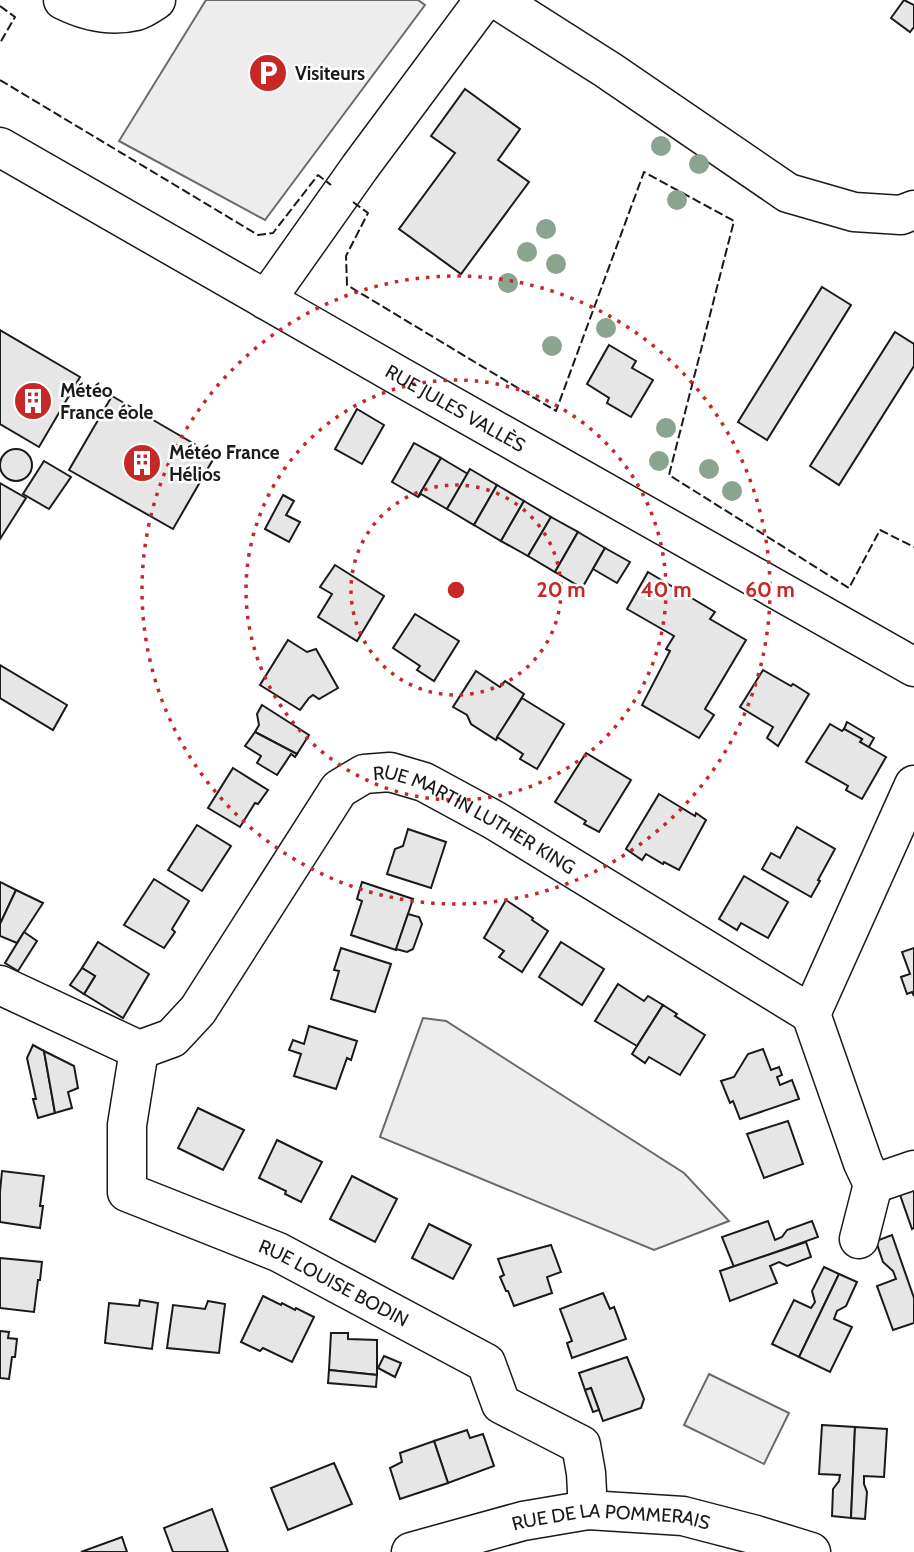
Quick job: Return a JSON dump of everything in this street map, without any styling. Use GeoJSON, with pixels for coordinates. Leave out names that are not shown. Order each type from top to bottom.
{"type":"FeatureCollection","features":[{"type":"Feature","properties":{"kind":"street"},"geometry":{"type":"LineString","coordinates":[[63,0],[78,8],[111,14],[138,11],[156,0]]}},
{"type":"Feature","properties":{"kind":"street"},"geometry":{"type":"LineString","coordinates":[[265,300],[484,0]]}},
{"type":"Feature","properties":{"kind":"street"},"geometry":{"type":"LineString","coordinates":[[498,0],[608,70],[788,193],[854,212],[910,213]]}},
{"type":"Feature","properties":{"kind":"street","name":"RUE JULES VALLÈS"},"geometry":{"type":"LineString","coordinates":[[0,147],[914,667]]}},
{"type":"Feature","properties":{"kind":"street","name":"RUE MARTIN LUTHER KING"},"geometry":{"type":"LineString","coordinates":[[139,1050],[172,1038],[198,1010],[339,789],[364,774],[390,772],[424,782],[494,820],[811,1014]]}},
{"type":"Feature","properties":{"kind":"street"},"geometry":{"type":"LineString","coordinates":[[859,1239],[873,1184],[863,1163],[811,1014],[914,785]]}},
{"type":"Feature","properties":{"kind":"street"},"geometry":{"type":"LineString","coordinates":[[0,985],[139,1050]]}},
{"type":"Feature","properties":{"kind":"street","name":"RUE LOUISE BODIN"},"geometry":{"type":"LineString","coordinates":[[139,1050],[127,1125],[127,1192],[278,1252],[486,1363],[501,1404],[581,1445],[588,1510]]}},
{"type":"Feature","properties":{"kind":"street"},"geometry":{"type":"LineString","coordinates":[[873,1184],[914,1170]]}},
{"type":"Feature","properties":{"kind":"street","name":"RUE DE LA POMMERAIS"},"geometry":{"type":"LineString","coordinates":[[411,1552],[523,1521],[588,1510],[683,1516],[811,1552]]}},
{"type":"Feature","properties":{"kind":"shaded area","name":"Visiteurs"},"geometry":{"type":"Polygon","coordinates":[[[206,0],[418,0],[425,5],[265,220],[119,141],[206,0]]]}},
{"type":"Feature","properties":{"kind":"shaded area"},"geometry":{"type":"Polygon","coordinates":[[[423,1018],[446,1021],[684,1173],[729,1221],[654,1250],[380,1137],[423,1018]]]}},
{"type":"Feature","properties":{"kind":"shaded area"},"geometry":{"type":"Polygon","coordinates":[[[709,1374],[789,1413],[764,1464],[684,1425],[709,1374]]]}},
{"type":"Feature","properties":{"kind":"building"},"geometry":{"type":"Polygon","coordinates":[[[904,0],[914,5],[914,27],[910,32],[891,18],[904,0]]]}},
{"type":"Feature","properties":{"kind":"building"},"geometry":{"type":"Polygon","coordinates":[[[465,89],[520,129],[498,160],[529,182],[461,274],[399,229],[455,153],[431,136],[465,89]]]}},
{"type":"Feature","properties":{"kind":"building"},"geometry":{"type":"Polygon","coordinates":[[[822,287],[851,305],[767,440],[738,422],[822,287]]]}},
{"type":"Feature","properties":{"kind":"building","name":"Météo France éole"},"geometry":{"type":"Polygon","coordinates":[[[0,330],[80,377],[39,447],[0,424],[0,330]]]}},
{"type":"Feature","properties":{"kind":"building"},"geometry":{"type":"Polygon","coordinates":[[[895,332],[914,344],[914,366],[839,485],[810,466],[895,332]]]}},
{"type":"Feature","properties":{"kind":"building"},"geometry":{"type":"Polygon","coordinates":[[[609,345],[636,361],[632,368],[653,380],[631,417],[607,403],[609,398],[587,384],[609,345]]]}},
{"type":"Feature","properties":{"kind":"building","name":"Météo France Hélios"},"geometry":{"type":"Polygon","coordinates":[[[112,396],[215,456],[173,529],[69,470],[112,396]]]}},
{"type":"Feature","properties":{"kind":"building"},"geometry":{"type":"Polygon","coordinates":[[[357,409],[384,425],[362,464],[335,449],[357,409]]]}},
{"type":"Feature","properties":{"kind":"building"},"geometry":{"type":"Polygon","coordinates":[[[414,443],[441,458],[418,497],[392,482],[414,443]]]}},
{"type":"Feature","properties":{"kind":"building"},"geometry":{"type":"Polygon","coordinates":[[[16,449],[27,454],[32,465],[27,476],[16,481],[5,476],[0,465],[5,454],[16,449]]]}},
{"type":"Feature","properties":{"kind":"building"},"geometry":{"type":"Polygon","coordinates":[[[441,458],[468,474],[447,509],[421,494],[418,497],[441,458]]]}},
{"type":"Feature","properties":{"kind":"building"},"geometry":{"type":"Polygon","coordinates":[[[44,461],[71,477],[49,509],[23,494],[44,461]]]}},
{"type":"Feature","properties":{"kind":"building"},"geometry":{"type":"Polygon","coordinates":[[[470,469],[497,485],[474,525],[447,509],[470,469]]]}},
{"type":"Feature","properties":{"kind":"building"},"geometry":{"type":"Polygon","coordinates":[[[0,483],[26,498],[0,539],[0,483]]]}},
{"type":"Feature","properties":{"kind":"building"},"geometry":{"type":"Polygon","coordinates":[[[497,485],[524,501],[501,541],[474,525],[497,485]]]}},
{"type":"Feature","properties":{"kind":"building"},"geometry":{"type":"Polygon","coordinates":[[[283,495],[294,501],[286,515],[300,522],[289,542],[265,529],[283,495]]]}},
{"type":"Feature","properties":{"kind":"building"},"geometry":{"type":"Polygon","coordinates":[[[524,501],[551,517],[528,556],[501,541],[524,501]]]}},
{"type":"Feature","properties":{"kind":"building"},"geometry":{"type":"Polygon","coordinates":[[[551,517],[578,532],[555,572],[528,556],[551,517]]]}},
{"type":"Feature","properties":{"kind":"building"},"geometry":{"type":"Polygon","coordinates":[[[578,532],[605,548],[582,588],[555,572],[578,532]]]}},
{"type":"Feature","properties":{"kind":"building"},"geometry":{"type":"Polygon","coordinates":[[[605,548],[630,562],[617,583],[593,569],[605,548]]]}},
{"type":"Feature","properties":{"kind":"building"},"geometry":{"type":"Polygon","coordinates":[[[335,565],[384,596],[357,641],[318,617],[332,594],[320,587],[335,565]]]}},
{"type":"Feature","properties":{"kind":"building"},"geometry":{"type":"Polygon","coordinates":[[[648,572],[715,612],[710,619],[746,640],[705,709],[714,715],[699,738],[642,705],[670,651],[666,649],[674,636],[627,609],[648,572]]]}},
{"type":"Feature","properties":{"kind":"building"},"geometry":{"type":"Polygon","coordinates":[[[415,614],[459,641],[434,681],[417,670],[420,666],[393,648],[415,614]]]}},
{"type":"Feature","properties":{"kind":"building"},"geometry":{"type":"Polygon","coordinates":[[[288,640],[307,652],[316,649],[338,688],[319,699],[313,695],[300,710],[260,685],[288,640]]]}},
{"type":"Feature","properties":{"kind":"building"},"geometry":{"type":"Polygon","coordinates":[[[0,665],[67,705],[53,730],[0,698],[0,665]]]}},
{"type":"Feature","properties":{"kind":"building"},"geometry":{"type":"Polygon","coordinates":[[[763,670],[809,694],[778,746],[767,738],[773,727],[740,707],[763,670]]]}},
{"type":"Feature","properties":{"kind":"building"},"geometry":{"type":"Polygon","coordinates":[[[476,671],[500,687],[505,681],[524,694],[496,740],[471,724],[467,715],[453,707],[476,671]]]}},
{"type":"Feature","properties":{"kind":"building"},"geometry":{"type":"Polygon","coordinates":[[[522,698],[564,724],[537,769],[520,759],[523,754],[497,737],[522,698]]]}},
{"type":"Feature","properties":{"kind":"building"},"geometry":{"type":"Polygon","coordinates":[[[262,705],[309,735],[297,754],[255,732],[259,725],[257,714],[262,705]]]}},
{"type":"Feature","properties":{"kind":"building"},"geometry":{"type":"Polygon","coordinates":[[[847,722],[874,738],[869,747],[860,742],[862,739],[844,729],[847,722]]]}},
{"type":"Feature","properties":{"kind":"building"},"geometry":{"type":"Polygon","coordinates":[[[830,724],[862,739],[860,742],[886,757],[862,799],[846,790],[848,786],[806,762],[830,724]]]}},
{"type":"Feature","properties":{"kind":"building"},"geometry":{"type":"Polygon","coordinates":[[[255,732],[297,754],[295,757],[291,754],[277,775],[257,763],[261,756],[245,746],[255,732]]]}},
{"type":"Feature","properties":{"kind":"building"},"geometry":{"type":"Polygon","coordinates":[[[586,753],[631,780],[599,832],[555,802],[586,753]]]}},
{"type":"Feature","properties":{"kind":"building"},"geometry":{"type":"Polygon","coordinates":[[[233,768],[268,790],[258,804],[255,803],[240,827],[208,808],[233,768]]]}},
{"type":"Feature","properties":{"kind":"building"},"geometry":{"type":"Polygon","coordinates":[[[659,794],[706,820],[679,870],[646,854],[642,860],[626,849],[659,794]]]}},
{"type":"Feature","properties":{"kind":"building"},"geometry":{"type":"Polygon","coordinates":[[[197,825],[231,846],[202,891],[168,870],[197,825]]]}},
{"type":"Feature","properties":{"kind":"building"},"geometry":{"type":"Polygon","coordinates":[[[797,827],[835,849],[811,897],[762,869],[771,853],[780,858],[797,827]]]}},
{"type":"Feature","properties":{"kind":"building"},"geometry":{"type":"Polygon","coordinates":[[[408,829],[446,842],[431,888],[387,874],[395,849],[403,846],[408,829]]]}},
{"type":"Feature","properties":{"kind":"building"},"geometry":{"type":"Polygon","coordinates":[[[744,876],[788,902],[768,938],[741,923],[737,930],[719,919],[744,876]]]}},
{"type":"Feature","properties":{"kind":"building"},"geometry":{"type":"Polygon","coordinates":[[[154,879],[189,901],[172,929],[175,932],[164,948],[124,925],[154,879]]]}},
{"type":"Feature","properties":{"kind":"building"},"geometry":{"type":"Polygon","coordinates":[[[0,882],[16,890],[0,924],[0,882]]]}},
{"type":"Feature","properties":{"kind":"building"},"geometry":{"type":"Polygon","coordinates":[[[362,882],[413,899],[396,950],[351,935],[362,901],[357,899],[362,882]]]}},
{"type":"Feature","properties":{"kind":"building"},"geometry":{"type":"Polygon","coordinates":[[[16,890],[43,903],[17,943],[0,936],[0,924],[16,890]]]}},
{"type":"Feature","properties":{"kind":"building"},"geometry":{"type":"Polygon","coordinates":[[[506,900],[548,931],[522,972],[499,957],[504,951],[484,938],[506,900]]]}},
{"type":"Feature","properties":{"kind":"building"},"geometry":{"type":"Polygon","coordinates":[[[408,914],[419,917],[422,924],[413,949],[407,952],[396,949],[408,914]]]}},
{"type":"Feature","properties":{"kind":"building"},"geometry":{"type":"Polygon","coordinates":[[[24,932],[37,941],[18,971],[5,963],[24,932]]]}},
{"type":"Feature","properties":{"kind":"building"},"geometry":{"type":"Polygon","coordinates":[[[98,942],[149,974],[123,1018],[84,994],[95,976],[82,968],[98,942]]]}},
{"type":"Feature","properties":{"kind":"building"},"geometry":{"type":"Polygon","coordinates":[[[561,942],[604,969],[582,1005],[539,977],[561,942]]]}},
{"type":"Feature","properties":{"kind":"building"},"geometry":{"type":"Polygon","coordinates":[[[341,948],[391,964],[375,1012],[331,999],[339,971],[334,970],[341,948]]]}},
{"type":"Feature","properties":{"kind":"building"},"geometry":{"type":"Polygon","coordinates":[[[914,948],[914,996],[912,992],[907,994],[901,977],[910,974],[902,952],[914,948]]]}},
{"type":"Feature","properties":{"kind":"building"},"geometry":{"type":"Polygon","coordinates":[[[82,968],[95,976],[84,994],[70,985],[82,968]]]}},
{"type":"Feature","properties":{"kind":"building"},"geometry":{"type":"Polygon","coordinates":[[[618,984],[644,1001],[648,996],[663,1005],[637,1046],[595,1021],[618,984]]]}},
{"type":"Feature","properties":{"kind":"building"},"geometry":{"type":"Polygon","coordinates":[[[663,1005],[705,1035],[680,1075],[649,1057],[645,1063],[632,1054],[663,1005]]]}},
{"type":"Feature","properties":{"kind":"building"},"geometry":{"type":"Polygon","coordinates":[[[309,1026],[357,1041],[351,1060],[347,1058],[336,1089],[294,1076],[301,1054],[289,1050],[293,1040],[304,1044],[309,1026]]]}},
{"type":"Feature","properties":{"kind":"building"},"geometry":{"type":"Polygon","coordinates":[[[33,1045],[44,1051],[55,1113],[38,1118],[27,1058],[33,1045]]]}},
{"type":"Feature","properties":{"kind":"building"},"geometry":{"type":"Polygon","coordinates":[[[763,1049],[771,1070],[779,1067],[782,1075],[777,1077],[780,1085],[792,1080],[799,1099],[740,1119],[721,1081],[734,1077],[748,1054],[763,1049]]]}},
{"type":"Feature","properties":{"kind":"building"},"geometry":{"type":"Polygon","coordinates":[[[44,1051],[74,1066],[78,1088],[68,1092],[72,1108],[55,1113],[44,1051]]]}},
{"type":"Feature","properties":{"kind":"building"},"geometry":{"type":"Polygon","coordinates":[[[198,1108],[244,1130],[223,1170],[178,1148],[198,1108]]]}},
{"type":"Feature","properties":{"kind":"building"},"geometry":{"type":"Polygon","coordinates":[[[788,1121],[803,1164],[764,1178],[747,1134],[788,1121]]]}},
{"type":"Feature","properties":{"kind":"building"},"geometry":{"type":"Polygon","coordinates":[[[277,1140],[322,1162],[301,1202],[285,1194],[286,1191],[259,1178],[277,1140]]]}},
{"type":"Feature","properties":{"kind":"building"},"geometry":{"type":"Polygon","coordinates":[[[2,1171],[44,1176],[40,1228],[0,1222],[2,1171]]]}},
{"type":"Feature","properties":{"kind":"building"},"geometry":{"type":"Polygon","coordinates":[[[352,1176],[397,1199],[375,1242],[330,1219],[352,1176]]]}},
{"type":"Feature","properties":{"kind":"building"},"geometry":{"type":"Polygon","coordinates":[[[914,1183],[914,1228],[912,1229],[898,1189],[914,1183]]]}},
{"type":"Feature","properties":{"kind":"building"},"geometry":{"type":"Polygon","coordinates":[[[768,1221],[775,1240],[782,1237],[787,1230],[812,1221],[818,1237],[734,1267],[722,1237],[768,1221]]]}},
{"type":"Feature","properties":{"kind":"building"},"geometry":{"type":"Polygon","coordinates":[[[429,1224],[471,1245],[453,1279],[412,1258],[429,1224]]]}},
{"type":"Feature","properties":{"kind":"building"},"geometry":{"type":"Polygon","coordinates":[[[892,1235],[914,1298],[914,1323],[893,1330],[877,1286],[896,1279],[893,1271],[883,1262],[876,1241],[892,1235]]]}},
{"type":"Feature","properties":{"kind":"building"},"geometry":{"type":"Polygon","coordinates":[[[806,1242],[811,1257],[787,1266],[779,1262],[770,1266],[777,1283],[730,1301],[720,1271],[806,1242]]]}},
{"type":"Feature","properties":{"kind":"building"},"geometry":{"type":"Polygon","coordinates":[[[551,1245],[561,1272],[547,1277],[552,1293],[514,1306],[500,1277],[504,1275],[498,1259],[551,1245]]]}},
{"type":"Feature","properties":{"kind":"building"},"geometry":{"type":"Polygon","coordinates":[[[0,1258],[42,1262],[34,1312],[0,1308],[0,1258]]]}},
{"type":"Feature","properties":{"kind":"building"},"geometry":{"type":"Polygon","coordinates":[[[824,1267],[839,1274],[799,1357],[772,1344],[794,1300],[811,1308],[815,1302],[812,1291],[824,1267]]]}},
{"type":"Feature","properties":{"kind":"building"},"geometry":{"type":"Polygon","coordinates":[[[839,1274],[857,1282],[846,1306],[837,1311],[834,1319],[852,1327],[830,1372],[799,1357],[839,1274]]]}},
{"type":"Feature","properties":{"kind":"building"},"geometry":{"type":"Polygon","coordinates":[[[603,1293],[610,1309],[614,1307],[626,1339],[572,1358],[567,1343],[572,1341],[560,1309],[603,1293]]]}},
{"type":"Feature","properties":{"kind":"building"},"geometry":{"type":"Polygon","coordinates":[[[263,1296],[314,1317],[292,1362],[263,1348],[260,1351],[241,1342],[263,1296]]]}},
{"type":"Feature","properties":{"kind":"building"},"geometry":{"type":"Polygon","coordinates":[[[140,1300],[158,1303],[152,1349],[105,1343],[109,1303],[139,1306],[140,1300]]]}},
{"type":"Feature","properties":{"kind":"building"},"geometry":{"type":"Polygon","coordinates":[[[208,1301],[225,1304],[219,1353],[167,1348],[173,1305],[205,1309],[208,1301]]]}},
{"type":"Feature","properties":{"kind":"building"},"geometry":{"type":"Polygon","coordinates":[[[0,1331],[9,1332],[8,1338],[17,1339],[9,1379],[0,1378],[0,1331]]]}},
{"type":"Feature","properties":{"kind":"building"},"geometry":{"type":"Polygon","coordinates":[[[331,1333],[348,1333],[348,1339],[377,1340],[377,1375],[329,1370],[331,1333]]]}},
{"type":"Feature","properties":{"kind":"building"},"geometry":{"type":"Polygon","coordinates":[[[384,1356],[401,1363],[395,1377],[378,1368],[384,1356]]]}},
{"type":"Feature","properties":{"kind":"building"},"geometry":{"type":"Polygon","coordinates":[[[627,1357],[644,1399],[641,1408],[603,1421],[591,1388],[585,1390],[579,1373],[627,1357]]]}},
{"type":"Feature","properties":{"kind":"building"},"geometry":{"type":"Polygon","coordinates":[[[329,1370],[377,1375],[376,1387],[328,1383],[329,1370]]]}},
{"type":"Feature","properties":{"kind":"building"},"geometry":{"type":"Polygon","coordinates":[[[591,1388],[599,1410],[593,1412],[585,1390],[591,1388]]]}},
{"type":"Feature","properties":{"kind":"building"},"geometry":{"type":"Polygon","coordinates":[[[822,1425],[855,1427],[851,1518],[832,1516],[833,1489],[840,1475],[819,1474],[822,1425]]]}},
{"type":"Feature","properties":{"kind":"building"},"geometry":{"type":"Polygon","coordinates":[[[855,1427],[887,1429],[884,1477],[864,1476],[867,1492],[865,1519],[851,1518],[855,1427]]]}},
{"type":"Feature","properties":{"kind":"building"},"geometry":{"type":"Polygon","coordinates":[[[467,1430],[470,1438],[483,1434],[494,1466],[448,1483],[434,1441],[467,1430]]]}},
{"type":"Feature","properties":{"kind":"building"},"geometry":{"type":"Polygon","coordinates":[[[434,1441],[448,1483],[400,1499],[390,1468],[402,1462],[400,1453],[434,1441]]]}},
{"type":"Feature","properties":{"kind":"building"},"geometry":{"type":"Polygon","coordinates":[[[334,1463],[352,1504],[288,1530],[271,1488],[334,1463]]]}},
{"type":"Feature","properties":{"kind":"building"},"geometry":{"type":"Polygon","coordinates":[[[212,1509],[228,1552],[173,1552],[164,1528],[212,1509]]]}},
{"type":"Feature","properties":{"kind":"building"},"geometry":{"type":"Polygon","coordinates":[[[122,1537],[127,1552],[81,1552],[122,1537]]]}},
{"type":"Feature","properties":{"kind":"fence"},"geometry":{"type":"LineString","coordinates":[[0,6],[15,17],[0,43]]}},
{"type":"Feature","properties":{"kind":"fence"},"geometry":{"type":"LineString","coordinates":[[0,80],[258,235],[273,233],[318,175],[331,185]]}},
{"type":"Feature","properties":{"kind":"fence"},"geometry":{"type":"LineString","coordinates":[[353,202],[368,213],[346,256],[347,285],[556,411],[644,172],[734,221],[669,475],[849,588],[880,530],[914,547]]}},
{"type":"Feature","properties":{"kind":"place","name":"Visiteurs"},"geometry":{"type":"Point","coordinates":[268,73]}},
{"type":"Feature","properties":{"kind":"place","name":"Météo France éole"},"geometry":{"type":"Point","coordinates":[33,401]}},
{"type":"Feature","properties":{"kind":"place","name":"Météo France Hélios"},"geometry":{"type":"Point","coordinates":[142,463]}}]}
